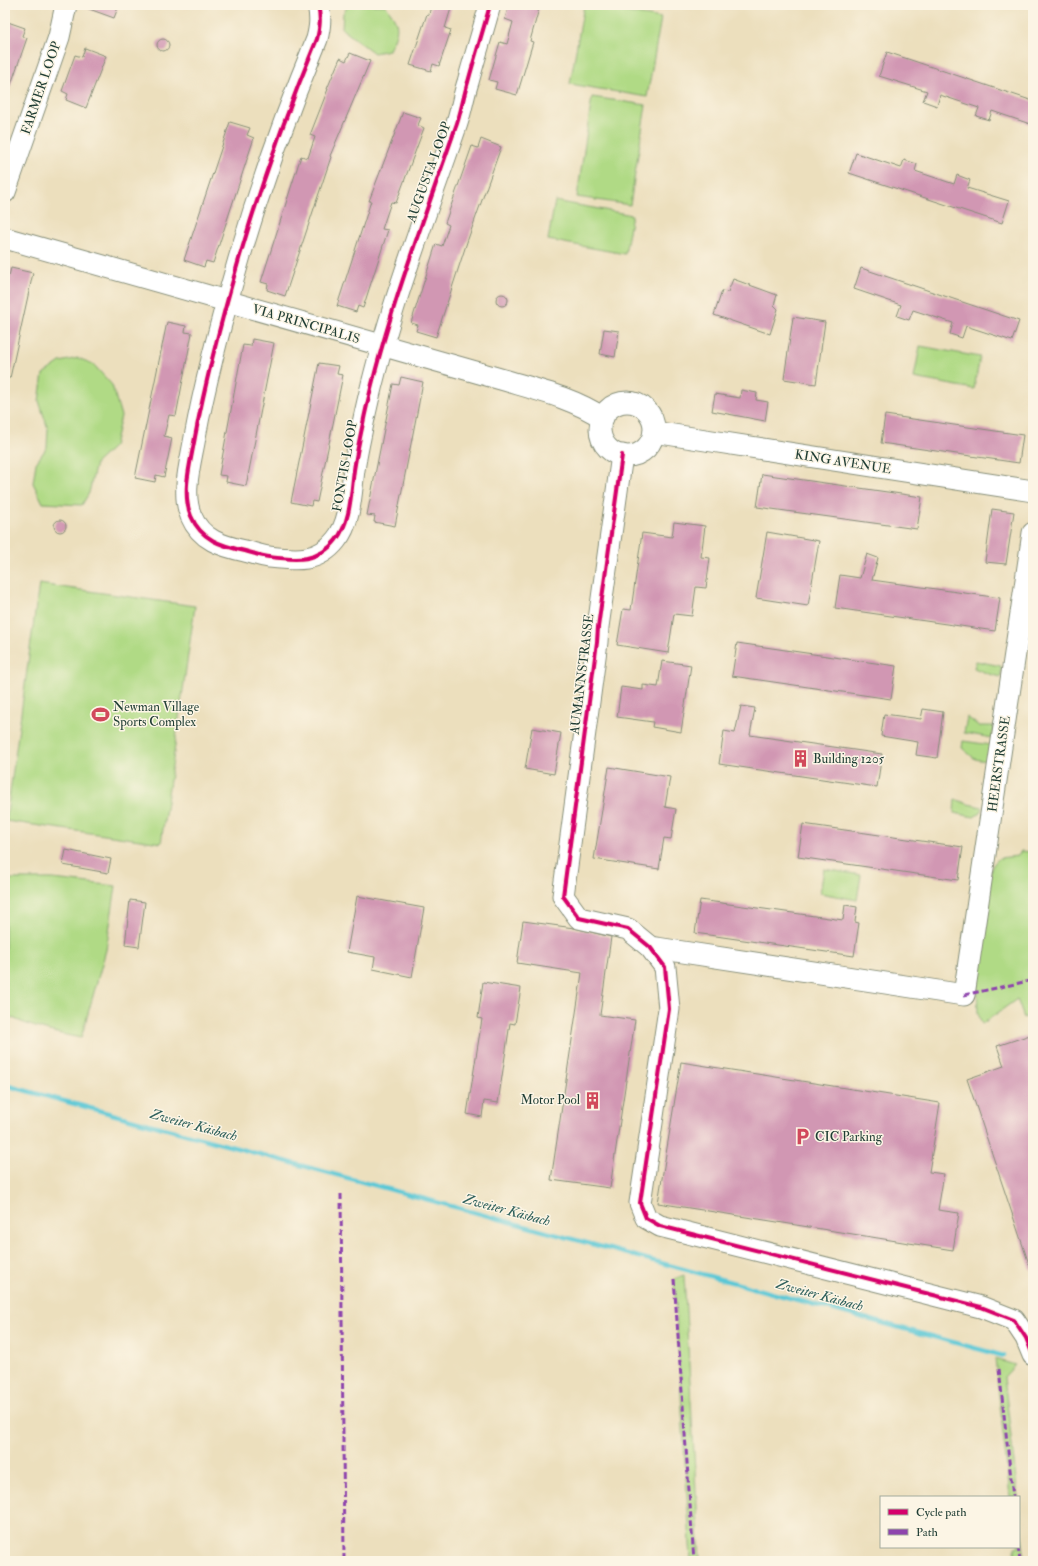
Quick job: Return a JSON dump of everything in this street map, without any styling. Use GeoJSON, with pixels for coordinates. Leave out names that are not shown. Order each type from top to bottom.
{"type":"FeatureCollection","features":[{"type":"Feature","properties":{"kind":"street","name":"FARMER LOOP"},"geometry":{"type":"LineString","coordinates":[[5,192],[59,37],[66,5]]}},
{"type":"Feature","properties":{"kind":"street"},"geometry":{"type":"LineString","coordinates":[[227,301],[270,160],[321,26],[321,16],[318,5]]}},
{"type":"Feature","properties":{"kind":"street","name":"AUGUSTA LOOP"},"geometry":{"type":"LineString","coordinates":[[382,345],[419,230],[455,129],[490,5]]}},
{"type":"Feature","properties":{"kind":"street","name":"VIA PRINCIPALIS"},"geometry":{"type":"LineString","coordinates":[[5,238],[570,400],[603,418]]}},
{"type":"Feature","properties":{"kind":"street","name":"FONTIS LOOP"},"geometry":{"type":"LineString","coordinates":[[227,301],[202,403],[189,472],[188,496],[190,515],[199,529],[213,542],[228,548],[263,556],[293,560],[308,559],[322,553],[333,544],[342,532],[346,520],[352,491],[354,467],[382,345]]}},
{"type":"Feature","properties":{"kind":"street"},"geometry":{"type":"LineString","coordinates":[[622,402],[630,402],[639,404],[646,409],[654,424],[654,432],[646,448],[635,454],[622,455],[608,448],[601,433],[601,425],[608,410],[614,405],[622,402]]}},
{"type":"Feature","properties":{"kind":"street","name":"KING AVENUE"},"geometry":{"type":"LineString","coordinates":[[654,432],[1033,491]]}},
{"type":"Feature","properties":{"kind":"street","name":"AUMANNSTRASSE"},"geometry":{"type":"LineString","coordinates":[[622,455],[563,896],[579,918],[628,929],[650,947]]}},
{"type":"Feature","properties":{"kind":"street","name":"HEERSTRASSE"},"geometry":{"type":"LineString","coordinates":[[650,947],[964,995],[1033,533]]}},
{"type":"Feature","properties":{"kind":"street"},"geometry":{"type":"LineString","coordinates":[[650,947],[665,967],[669,1009],[640,1203],[646,1218],[660,1226],[981,1307],[1014,1320],[1026,1338],[1033,1355]]}},
{"type":"Feature","properties":{"kind":"green space"},"geometry":{"type":"Polygon","coordinates":[[[349,5],[385,5],[394,17],[397,26],[397,31],[389,50],[374,53],[342,29],[343,13],[349,5]]]}},
{"type":"Feature","properties":{"kind":"green space"},"geometry":{"type":"Polygon","coordinates":[[[584,5],[661,18],[647,97],[570,84],[584,5]]]}},
{"type":"Feature","properties":{"kind":"green space"},"geometry":{"type":"Polygon","coordinates":[[[592,97],[646,105],[630,205],[577,197],[592,97]]]}},
{"type":"Feature","properties":{"kind":"green space"},"geometry":{"type":"Polygon","coordinates":[[[555,201],[632,215],[625,254],[548,240],[555,201]]]}},
{"type":"Feature","properties":{"kind":"green space"},"geometry":{"type":"Polygon","coordinates":[[[920,346],[980,357],[974,389],[914,378],[920,346]]]}},
{"type":"Feature","properties":{"kind":"green space"},"geometry":{"type":"Polygon","coordinates":[[[78,358],[93,364],[112,385],[121,416],[114,446],[96,463],[89,493],[82,505],[43,503],[33,483],[36,463],[47,447],[48,429],[39,401],[43,374],[60,362],[78,358]]]}},
{"type":"Feature","properties":{"kind":"green space","name":"Newman Village Sports Complex"},"geometry":{"type":"Polygon","coordinates":[[[39,584],[195,606],[161,843],[6,821],[39,584]]]}},
{"type":"Feature","properties":{"kind":"green space"},"geometry":{"type":"Polygon","coordinates":[[[976,661],[1001,666],[1001,677],[974,668],[976,661]]]}},
{"type":"Feature","properties":{"kind":"green space"},"geometry":{"type":"Polygon","coordinates":[[[967,717],[979,726],[994,726],[992,738],[964,733],[967,717]]]}},
{"type":"Feature","properties":{"kind":"green space"},"geometry":{"type":"Polygon","coordinates":[[[963,741],[991,745],[991,762],[975,759],[962,748],[963,741]]]}},
{"type":"Feature","properties":{"kind":"green space"},"geometry":{"type":"Polygon","coordinates":[[[955,799],[982,807],[980,813],[974,817],[954,813],[955,799]]]}},
{"type":"Feature","properties":{"kind":"green space"},"geometry":{"type":"Polygon","coordinates":[[[1021,851],[1033,852],[1033,1015],[1024,1018],[1017,999],[982,1024],[978,1013],[977,985],[987,919],[991,867],[999,858],[1018,856],[1021,851]]]}},
{"type":"Feature","properties":{"kind":"green space"},"geometry":{"type":"Polygon","coordinates":[[[824,869],[861,875],[857,900],[820,893],[824,869]]]}},
{"type":"Feature","properties":{"kind":"green space"},"geometry":{"type":"Polygon","coordinates":[[[5,879],[53,879],[116,886],[106,950],[81,1038],[32,1026],[5,1014],[5,879]]]}},
{"type":"Feature","properties":{"kind":"green space"},"geometry":{"type":"Polygon","coordinates":[[[684,1275],[700,1561],[691,1561],[674,1279],[684,1275]]]}},
{"type":"Feature","properties":{"kind":"green space"},"geometry":{"type":"Polygon","coordinates":[[[995,1359],[1015,1365],[1004,1377],[1018,1496],[1010,1496],[995,1359]]]}},
{"type":"Feature","properties":{"kind":"green space"},"geometry":{"type":"Polygon","coordinates":[[[1020,1518],[1025,1561],[1016,1561],[1015,1548],[1020,1548],[1020,1518]]]}},
{"type":"Feature","properties":{"kind":"building"},"geometry":{"type":"Polygon","coordinates":[[[81,5],[119,5],[114,18],[81,5]]]}},
{"type":"Feature","properties":{"kind":"building"},"geometry":{"type":"Polygon","coordinates":[[[431,5],[452,5],[445,28],[451,30],[439,66],[433,64],[431,71],[410,65],[427,14],[429,15],[431,5]]]}},
{"type":"Feature","properties":{"kind":"building"},"geometry":{"type":"Polygon","coordinates":[[[509,5],[540,5],[530,41],[533,42],[517,95],[495,89],[497,82],[489,80],[500,42],[507,44],[513,22],[505,19],[509,5]]]}},
{"type":"Feature","properties":{"kind":"building"},"geometry":{"type":"Polygon","coordinates":[[[5,21],[25,28],[22,36],[27,38],[7,96],[5,95],[5,21]]]}},
{"type":"Feature","properties":{"kind":"building"},"geometry":{"type":"Polygon","coordinates":[[[161,39],[165,39],[169,45],[165,51],[161,51],[157,47],[157,43],[161,39]]]}},
{"type":"Feature","properties":{"kind":"building"},"geometry":{"type":"Polygon","coordinates":[[[85,48],[106,56],[86,108],[66,100],[68,94],[62,91],[75,55],[82,57],[85,48]]]}},
{"type":"Feature","properties":{"kind":"building"},"geometry":{"type":"Polygon","coordinates":[[[887,52],[1033,101],[1033,125],[992,111],[989,120],[976,116],[979,108],[940,95],[937,106],[923,101],[927,91],[879,76],[887,52]]]}},
{"type":"Feature","properties":{"kind":"building"},"geometry":{"type":"Polygon","coordinates":[[[350,53],[370,61],[330,156],[331,157],[285,296],[267,290],[268,284],[261,282],[301,156],[308,158],[315,137],[310,135],[327,89],[340,58],[346,61],[350,53]]]}},
{"type":"Feature","properties":{"kind":"building"},"geometry":{"type":"Polygon","coordinates":[[[403,112],[421,118],[418,125],[424,128],[396,203],[391,202],[382,229],[388,230],[363,308],[358,306],[356,312],[337,306],[371,201],[369,201],[403,112]]]}},
{"type":"Feature","properties":{"kind":"building"},"geometry":{"type":"Polygon","coordinates":[[[230,122],[250,128],[247,135],[254,138],[213,263],[206,261],[204,267],[184,260],[230,122]]]}},
{"type":"Feature","properties":{"kind":"building"},"geometry":{"type":"Polygon","coordinates":[[[481,139],[501,147],[467,242],[436,337],[416,331],[418,325],[411,323],[436,244],[442,246],[449,225],[445,223],[472,146],[478,148],[481,139]]]}},
{"type":"Feature","properties":{"kind":"building"},"geometry":{"type":"Polygon","coordinates":[[[856,153],[901,168],[904,160],[917,164],[915,171],[954,184],[957,175],[970,180],[967,188],[1009,201],[1002,223],[849,173],[856,153]]]}},
{"type":"Feature","properties":{"kind":"building"},"geometry":{"type":"Polygon","coordinates":[[[11,268],[33,273],[10,378],[5,378],[5,275],[9,276],[11,268]]]}},
{"type":"Feature","properties":{"kind":"building"},"geometry":{"type":"Polygon","coordinates":[[[861,268],[1019,321],[1012,341],[966,326],[962,338],[950,334],[953,323],[913,310],[909,320],[897,316],[901,305],[854,289],[861,268]]]}},
{"type":"Feature","properties":{"kind":"building"},"geometry":{"type":"Polygon","coordinates":[[[733,279],[777,295],[774,305],[778,309],[770,334],[714,315],[722,291],[728,292],[733,279]]]}},
{"type":"Feature","properties":{"kind":"building"},"geometry":{"type":"Polygon","coordinates":[[[502,294],[506,296],[508,300],[506,304],[502,306],[498,304],[496,300],[498,296],[502,294]]]}},
{"type":"Feature","properties":{"kind":"building"},"geometry":{"type":"Polygon","coordinates":[[[793,317],[825,322],[816,384],[784,379],[793,317]]]}},
{"type":"Feature","properties":{"kind":"building"},"geometry":{"type":"Polygon","coordinates":[[[167,322],[186,326],[185,332],[192,333],[176,416],[169,415],[164,436],[172,438],[164,477],[156,475],[155,482],[135,478],[167,322]]]}},
{"type":"Feature","properties":{"kind":"building"},"geometry":{"type":"Polygon","coordinates":[[[604,329],[619,331],[615,357],[600,354],[604,329]]]}},
{"type":"Feature","properties":{"kind":"building"},"geometry":{"type":"Polygon","coordinates":[[[252,339],[274,343],[246,486],[226,482],[227,476],[219,475],[243,345],[251,346],[252,339]]]}},
{"type":"Feature","properties":{"kind":"building"},"geometry":{"type":"Polygon","coordinates":[[[319,363],[339,366],[337,374],[343,375],[317,502],[312,501],[311,506],[291,502],[319,363]]]}},
{"type":"Feature","properties":{"kind":"building"},"geometry":{"type":"Polygon","coordinates":[[[401,377],[423,382],[395,526],[374,522],[375,516],[367,515],[393,384],[399,385],[401,377]]]}},
{"type":"Feature","properties":{"kind":"building"},"geometry":{"type":"Polygon","coordinates":[[[741,390],[757,393],[756,400],[768,402],[765,421],[712,411],[715,394],[740,398],[741,390]]]}},
{"type":"Feature","properties":{"kind":"building"},"geometry":{"type":"Polygon","coordinates":[[[885,415],[1023,435],[1019,463],[881,443],[885,415]]]}},
{"type":"Feature","properties":{"kind":"building"},"geometry":{"type":"Polygon","coordinates":[[[762,474],[922,497],[917,529],[757,507],[762,474]]]}},
{"type":"Feature","properties":{"kind":"building"},"geometry":{"type":"Polygon","coordinates":[[[992,509],[1014,512],[1006,564],[985,562],[992,509]]]}},
{"type":"Feature","properties":{"kind":"building"},"geometry":{"type":"Polygon","coordinates":[[[58,520],[62,520],[66,526],[62,532],[58,532],[54,528],[54,524],[58,520]]]}},
{"type":"Feature","properties":{"kind":"building"},"geometry":{"type":"Polygon","coordinates":[[[674,522],[705,526],[701,557],[710,558],[706,588],[696,587],[692,616],[674,614],[668,653],[617,645],[623,609],[631,610],[642,533],[672,537],[674,522]]]}},
{"type":"Feature","properties":{"kind":"building"},"geometry":{"type":"Polygon","coordinates":[[[767,532],[819,541],[808,606],[756,598],[767,532]]]}},
{"type":"Feature","properties":{"kind":"building"},"geometry":{"type":"Polygon","coordinates":[[[867,554],[878,558],[872,580],[1000,598],[995,631],[835,608],[840,575],[860,578],[867,554]]]}},
{"type":"Feature","properties":{"kind":"building"},"geometry":{"type":"Polygon","coordinates":[[[737,643],[896,666],[891,699],[732,676],[737,643]]]}},
{"type":"Feature","properties":{"kind":"building"},"geometry":{"type":"Polygon","coordinates":[[[662,661],[691,665],[681,732],[652,727],[653,722],[617,717],[621,687],[643,690],[643,685],[658,687],[662,661]]]}},
{"type":"Feature","properties":{"kind":"building","name":"Building 1205"},"geometry":{"type":"Polygon","coordinates":[[[741,706],[755,708],[750,735],[882,754],[877,787],[719,764],[724,731],[735,733],[741,706]]]}},
{"type":"Feature","properties":{"kind":"building"},"geometry":{"type":"Polygon","coordinates":[[[923,709],[943,712],[937,758],[916,755],[918,742],[881,736],[884,714],[921,719],[923,709]]]}},
{"type":"Feature","properties":{"kind":"building"},"geometry":{"type":"Polygon","coordinates":[[[532,728],[561,733],[554,774],[525,769],[532,728]]]}},
{"type":"Feature","properties":{"kind":"building"},"geometry":{"type":"Polygon","coordinates":[[[609,767],[670,777],[665,807],[676,809],[671,839],[664,838],[659,869],[594,859],[609,767]]]}},
{"type":"Feature","properties":{"kind":"building"},"geometry":{"type":"Polygon","coordinates":[[[803,824],[963,847],[958,880],[798,857],[803,824]]]}},
{"type":"Feature","properties":{"kind":"building"},"geometry":{"type":"Polygon","coordinates":[[[66,850],[111,859],[108,873],[63,865],[66,850]]]}},
{"type":"Feature","properties":{"kind":"building"},"geometry":{"type":"Polygon","coordinates":[[[357,896],[424,908],[412,977],[373,969],[375,957],[347,952],[357,896]]]}},
{"type":"Feature","properties":{"kind":"building"},"geometry":{"type":"Polygon","coordinates":[[[130,900],[145,902],[139,947],[125,945],[130,900]]]}},
{"type":"Feature","properties":{"kind":"building"},"geometry":{"type":"Polygon","coordinates":[[[700,900],[843,920],[845,905],[857,907],[855,922],[859,923],[854,956],[695,933],[700,900]]]}},
{"type":"Feature","properties":{"kind":"building","name":"Motor Pool"},"geometry":{"type":"Polygon","coordinates":[[[523,921],[574,928],[611,937],[600,1015],[635,1020],[610,1188],[551,1180],[582,973],[517,963],[523,921]]]}},
{"type":"Feature","properties":{"kind":"building"},"geometry":{"type":"Polygon","coordinates":[[[483,982],[521,988],[515,1024],[510,1023],[498,1103],[484,1101],[482,1117],[467,1114],[482,1019],[478,1018],[483,982]]]}},
{"type":"Feature","properties":{"kind":"building"},"geometry":{"type":"Polygon","coordinates":[[[1033,1034],[1033,1270],[1031,1270],[967,1079],[1004,1066],[997,1046],[1033,1034]]]}},
{"type":"Feature","properties":{"kind":"building","name":"CIC Parking"},"geometry":{"type":"Polygon","coordinates":[[[681,1062],[940,1103],[929,1172],[944,1174],[938,1210],[959,1213],[953,1250],[658,1203],[681,1062]]]}},
{"type":"Feature","properties":{"kind":"waterway","name":"Zweiter Käsbach"},"geometry":{"type":"LineString","coordinates":[[5,1085],[1004,1356]]}},
{"type":"Feature","properties":{"kind":"marked path"},"geometry":{"type":"LineString","coordinates":[[964,995],[1033,980]]}},
{"type":"Feature","properties":{"kind":"marked path"},"geometry":{"type":"LineString","coordinates":[[341,1194],[344,1561]]}},
{"type":"Feature","properties":{"kind":"marked path"},"geometry":{"type":"LineString","coordinates":[[674,1279],[694,1561]]}},
{"type":"Feature","properties":{"kind":"marked path"},"geometry":{"type":"LineString","coordinates":[[999,1369],[1013,1496]]}},
{"type":"Feature","properties":{"kind":"marked path"},"geometry":{"type":"LineString","coordinates":[[1018,1548],[1020,1561]]}},
{"type":"Feature","properties":{"kind":"cycle path"},"geometry":{"type":"LineString","coordinates":[[318,5],[320,22],[317,39],[295,93],[265,175],[226,303],[199,415],[189,466],[187,487],[188,507],[191,516],[200,531],[213,541],[228,547],[266,557],[288,559],[306,558],[322,553],[336,540],[345,525],[350,506],[354,470],[360,438],[381,352],[416,240],[457,123],[490,5]]}},
{"type":"Feature","properties":{"kind":"cycle path"},"geometry":{"type":"LineString","coordinates":[[622,455],[563,896],[579,918],[628,929],[650,947],[665,967],[669,1009],[640,1203],[646,1218],[660,1226],[981,1307],[1014,1320],[1026,1338],[1033,1355]]}},
{"type":"Feature","properties":{"kind":"place","name":"Newman Village Sports Complex"},"geometry":{"type":"Point","coordinates":[100,714]}},
{"type":"Feature","properties":{"kind":"place","name":"Building 1205"},"geometry":{"type":"Point","coordinates":[800,759]}},
{"type":"Feature","properties":{"kind":"place","name":"Motor Pool"},"geometry":{"type":"Point","coordinates":[593,1100]}},
{"type":"Feature","properties":{"kind":"place","name":"CIC Parking"},"geometry":{"type":"Point","coordinates":[802,1137]}}]}
